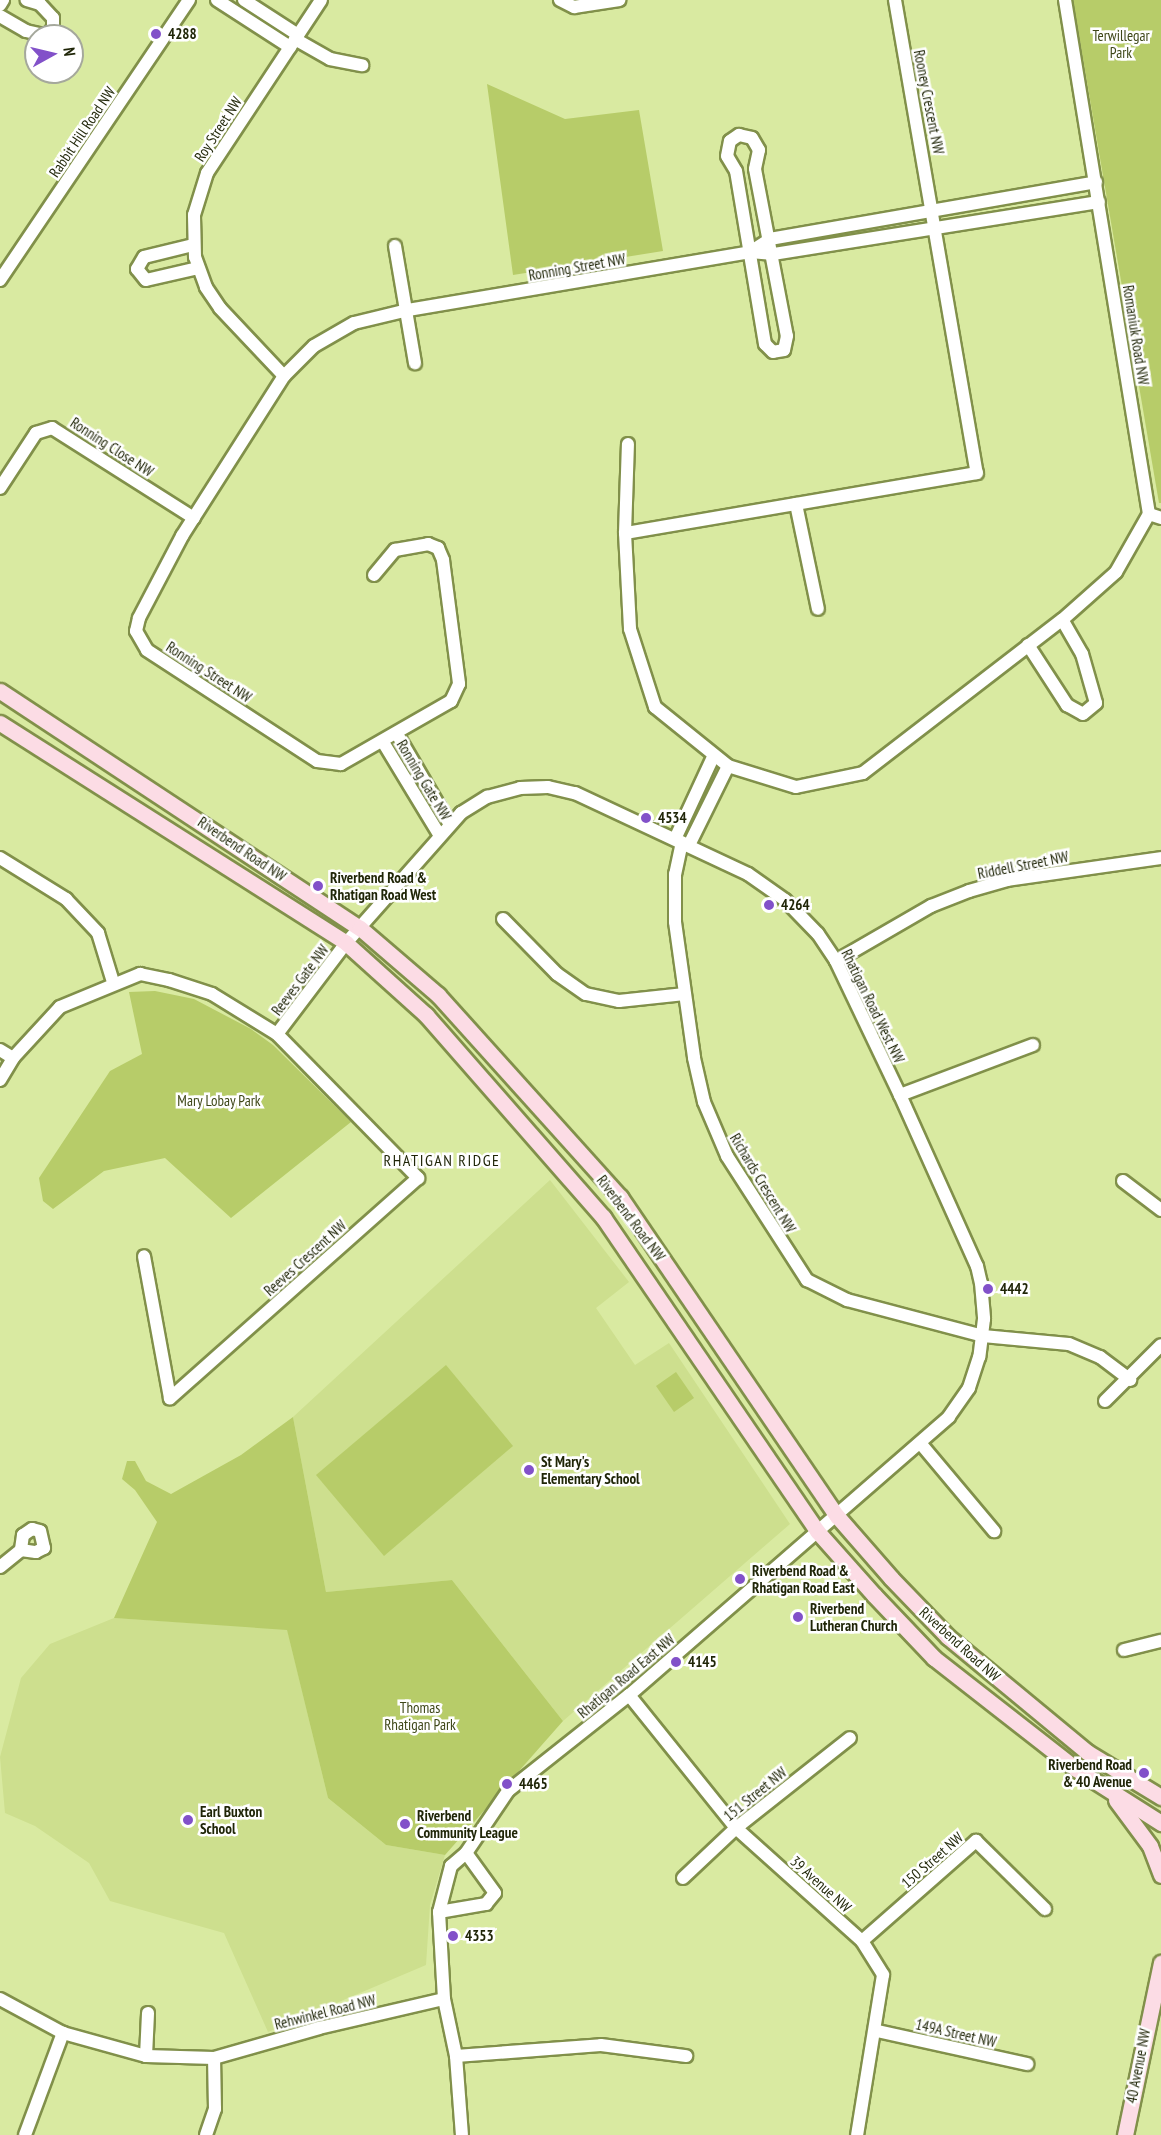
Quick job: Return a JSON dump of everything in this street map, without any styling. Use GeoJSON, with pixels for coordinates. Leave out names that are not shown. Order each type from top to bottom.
{"type":"FeatureCollection","features":[{"type":"Feature","properties":{"kind":"main road","name":"Riverbend Road NW"},"geometry":{"type":"LineString","coordinates":[[0,691],[360,928],[438,995],[620,1197],[837,1516],[948,1637],[1088,1752],[1161,1797]]}},
{"type":"Feature","properties":{"kind":"main road","name":"Riverbend Road NW"},"geometry":{"type":"LineString","coordinates":[[0,723],[346,943],[426,1015],[603,1217],[817,1531],[934,1658],[1111,1792],[1161,1823]]}},
{"type":"Feature","properties":{"kind":"main road"},"geometry":{"type":"LineString","coordinates":[[1111,1792],[1150,1846],[1161,1875]]}},
{"type":"Feature","properties":{"kind":"main road","name":"40 Avenue NW"},"geometry":{"type":"LineString","coordinates":[[1125,2135],[1161,1963]]}},
{"type":"Feature","properties":{"kind":"street"},"geometry":{"type":"LineString","coordinates":[[0,5],[3,0]]}},
{"type":"Feature","properties":{"kind":"street"},"geometry":{"type":"LineString","coordinates":[[0,16],[26,31],[47,36],[53,28],[53,18],[40,4],[27,0]]}},
{"type":"Feature","properties":{"kind":"street","name":"Rabbit Hill Road NW"},"geometry":{"type":"LineString","coordinates":[[0,280],[189,0]]}},
{"type":"Feature","properties":{"kind":"street"},"geometry":{"type":"LineString","coordinates":[[217,0],[330,59],[362,65]]}},
{"type":"Feature","properties":{"kind":"street"},"geometry":{"type":"LineString","coordinates":[[244,0],[294,40]]}},
{"type":"Feature","properties":{"kind":"street","name":"Roy Street NW"},"geometry":{"type":"LineString","coordinates":[[284,376],[220,308],[198,268],[193,245],[194,215],[201,185],[321,0]]}},
{"type":"Feature","properties":{"kind":"street"},"geometry":{"type":"LineString","coordinates":[[560,0],[574,7],[619,0]]}},
{"type":"Feature","properties":{"kind":"street","name":"Rooney Crescent NW"},"geometry":{"type":"LineString","coordinates":[[894,0],[933,209]]}},
{"type":"Feature","properties":{"kind":"street"},"geometry":{"type":"LineString","coordinates":[[1065,0],[1099,202]]}},
{"type":"Feature","properties":{"kind":"street"},"geometry":{"type":"LineString","coordinates":[[739,135],[752,138],[759,150],[755,169],[770,238],[787,336],[784,350],[773,352],[765,344],[736,171],[727,156],[730,141],[739,135]]}},
{"type":"Feature","properties":{"kind":"street","name":"Ronning Street NW"},"geometry":{"type":"LineString","coordinates":[[750,252],[770,238],[1096,182]]}},
{"type":"Feature","properties":{"kind":"street","name":"Ronning Street NW"},"geometry":{"type":"LineString","coordinates":[[374,574],[388,556],[402,548],[433,545],[443,560],[459,677],[458,690],[451,701],[341,764],[322,764],[142,644],[136,631],[140,618],[194,518],[284,376],[314,346],[341,328],[408,310],[750,252],[774,254],[936,226],[1099,202]]}},
{"type":"Feature","properties":{"kind":"street","name":"Romaniuk Road NW"},"geometry":{"type":"LineString","coordinates":[[628,444],[625,533],[630,629],[655,707],[713,757],[728,766],[796,787],[863,773],[1062,620],[1116,572],[1155,516],[1099,202]]}},
{"type":"Feature","properties":{"kind":"street"},"geometry":{"type":"LineString","coordinates":[[625,533],[977,473],[933,209]]}},
{"type":"Feature","properties":{"kind":"street"},"geometry":{"type":"LineString","coordinates":[[193,245],[144,257],[137,269],[146,280],[198,268]]}},
{"type":"Feature","properties":{"kind":"street"},"geometry":{"type":"LineString","coordinates":[[395,246],[408,310],[415,363]]}},
{"type":"Feature","properties":{"kind":"street","name":"Ronning Close NW"},"geometry":{"type":"LineString","coordinates":[[0,488],[36,434],[52,429],[194,518]]}},
{"type":"Feature","properties":{"kind":"street"},"geometry":{"type":"LineString","coordinates":[[796,504],[818,609]]}},
{"type":"Feature","properties":{"kind":"street"},"geometry":{"type":"LineString","coordinates":[[1028,645],[1067,705],[1083,714],[1096,704],[1082,654],[1062,620]]}},
{"type":"Feature","properties":{"kind":"street","name":"Ronning Gate NW"},"geometry":{"type":"LineString","coordinates":[[397,734],[449,823]]}},
{"type":"Feature","properties":{"kind":"street","name":"Ronning Gate NW"},"geometry":{"type":"LineString","coordinates":[[383,742],[439,834]]}},
{"type":"Feature","properties":{"kind":"street"},"geometry":{"type":"LineString","coordinates":[[682,842],[713,757]]}},
{"type":"Feature","properties":{"kind":"street"},"geometry":{"type":"LineString","coordinates":[[682,842],[728,766]]}},
{"type":"Feature","properties":{"kind":"street","name":"Rhatigan Road West NW"},"geometry":{"type":"LineString","coordinates":[[346,943],[449,823],[487,797],[520,788],[548,786],[588,798],[748,874],[785,900],[804,917],[836,961],[900,1095],[977,1266],[984,1300],[983,1336],[969,1388],[958,1406],[921,1444],[817,1531]]}},
{"type":"Feature","properties":{"kind":"street","name":"Richards Crescent NW"},"geometry":{"type":"LineString","coordinates":[[682,842],[674,898],[698,1080],[718,1139],[807,1280],[847,1300],[983,1336],[1069,1344],[1100,1357],[1130,1380]]}},
{"type":"Feature","properties":{"kind":"street"},"geometry":{"type":"LineString","coordinates":[[0,858],[66,899],[98,933],[113,982]]}},
{"type":"Feature","properties":{"kind":"street","name":"Riddell Street NW"},"geometry":{"type":"LineString","coordinates":[[836,961],[931,906],[969,891],[1007,880],[1161,858]]}},
{"type":"Feature","properties":{"kind":"street"},"geometry":{"type":"LineString","coordinates":[[503,919],[557,974],[586,994],[618,1001],[685,994]]}},
{"type":"Feature","properties":{"kind":"street","name":"Reeves Gate NW"},"geometry":{"type":"LineString","coordinates":[[277,1034],[346,943]]}},
{"type":"Feature","properties":{"kind":"street"},"geometry":{"type":"LineString","coordinates":[[0,1080],[13,1058],[60,1007],[113,982],[140,974],[169,980],[212,994],[277,1034]]}},
{"type":"Feature","properties":{"kind":"street","name":"Reeves Crescent NW"},"geometry":{"type":"LineString","coordinates":[[144,1256],[170,1398],[418,1178],[277,1034]]}},
{"type":"Feature","properties":{"kind":"street"},"geometry":{"type":"LineString","coordinates":[[900,1095],[1033,1045]]}},
{"type":"Feature","properties":{"kind":"street"},"geometry":{"type":"LineString","coordinates":[[0,1050],[13,1058]]}},
{"type":"Feature","properties":{"kind":"street"},"geometry":{"type":"LineString","coordinates":[[1123,1181],[1161,1210]]}},
{"type":"Feature","properties":{"kind":"street"},"geometry":{"type":"LineString","coordinates":[[1105,1401],[1130,1380],[1161,1345]]}},
{"type":"Feature","properties":{"kind":"street"},"geometry":{"type":"LineString","coordinates":[[921,1444],[994,1531]]}},
{"type":"Feature","properties":{"kind":"street","name":"Rhatigan Road East NW"},"geometry":{"type":"LineString","coordinates":[[462,2135],[456,2056],[444,1998],[439,1912],[451,1866],[466,1853],[508,1791],[629,1695],[817,1531]]}},
{"type":"Feature","properties":{"kind":"street"},"geometry":{"type":"LineString","coordinates":[[0,1567],[21,1551]]}},
{"type":"Feature","properties":{"kind":"street"},"geometry":{"type":"LineString","coordinates":[[1124,1650],[1161,1641]]}},
{"type":"Feature","properties":{"kind":"street","name":"39 Avenue NW"},"geometry":{"type":"LineString","coordinates":[[629,1695],[736,1828],[862,1941],[883,1976],[877,2031],[858,2135]]}},
{"type":"Feature","properties":{"kind":"street","name":"151 Street NW"},"geometry":{"type":"LineString","coordinates":[[683,1878],[736,1828],[850,1738]]}},
{"type":"Feature","properties":{"kind":"street","name":"150 Street NW"},"geometry":{"type":"LineString","coordinates":[[862,1941],[976,1841],[1045,1909]]}},
{"type":"Feature","properties":{"kind":"street"},"geometry":{"type":"LineString","coordinates":[[439,1912],[486,1904],[495,1893],[466,1853]]}},
{"type":"Feature","properties":{"kind":"street","name":"Rehwinkel Road NW"},"geometry":{"type":"LineString","coordinates":[[0,1999],[63,2033],[146,2056],[214,2058],[319,2028],[444,1998]]}},
{"type":"Feature","properties":{"kind":"street"},"geometry":{"type":"LineString","coordinates":[[146,2056],[148,2013]]}},
{"type":"Feature","properties":{"kind":"street","name":"149A Street NW"},"geometry":{"type":"LineString","coordinates":[[877,2031],[1028,2064]]}},
{"type":"Feature","properties":{"kind":"street"},"geometry":{"type":"LineString","coordinates":[[25,2135],[63,2033]]}},
{"type":"Feature","properties":{"kind":"street"},"geometry":{"type":"LineString","coordinates":[[456,2056],[601,2045],[686,2056]]}},
{"type":"Feature","properties":{"kind":"street"},"geometry":{"type":"LineString","coordinates":[[206,2135],[215,2109],[214,2058]]}},
{"type":"Feature","properties":{"kind":"shaded area","name":"St Mary's Elementary School"},"geometry":{"type":"Polygon","coordinates":[[[550,1180],[629,1282],[596,1308],[635,1365],[669,1343],[790,1524],[563,1721],[452,1580],[326,1592],[293,1417],[550,1180]]]}},
{"type":"Feature","properties":{"kind":"shaded area","name":"Earl Buxton School"},"geometry":{"type":"Polygon","coordinates":[[[114,1618],[287,1629],[328,1798],[386,1845],[445,1855],[430,1905],[426,1965],[268,2032],[224,1933],[110,1901],[89,1863],[35,1826],[5,1813],[0,1757],[21,1678],[50,1644],[114,1618]]]}},
{"type":"Feature","properties":{"kind":"green space","name":"Terwillegar Park"},"geometry":{"type":"Polygon","coordinates":[[[1073,0],[1161,0],[1161,503],[1159,503],[1073,0]]]}},
{"type":"Feature","properties":{"kind":"green space"},"geometry":{"type":"Polygon","coordinates":[[[487,84],[565,119],[639,110],[663,251],[513,275],[487,84]]]}},
{"type":"Feature","properties":{"kind":"green space","name":"Mary Lobay Park"},"geometry":{"type":"Polygon","coordinates":[[[155,991],[194,999],[251,1029],[273,1045],[351,1122],[231,1218],[165,1158],[104,1171],[53,1209],[43,1201],[39,1178],[110,1071],[142,1054],[129,992],[155,991]]]}},
{"type":"Feature","properties":{"kind":"green space"},"geometry":{"type":"Polygon","coordinates":[[[446,1365],[513,1446],[384,1556],[316,1475],[446,1365]]]}},
{"type":"Feature","properties":{"kind":"green space"},"geometry":{"type":"Polygon","coordinates":[[[676,1372],[694,1398],[674,1412],[656,1386],[676,1372]]]}},
{"type":"Feature","properties":{"kind":"green space","name":"Thomas Rhatigan Park"},"geometry":{"type":"Polygon","coordinates":[[[293,1417],[326,1592],[452,1580],[563,1721],[445,1855],[386,1845],[328,1798],[287,1630],[114,1618],[157,1522],[135,1490],[122,1479],[127,1461],[135,1461],[146,1481],[171,1494],[241,1455],[293,1417]]]}},
{"type":"Feature","properties":{"kind":"place","name":"4288"},"geometry":{"type":"Point","coordinates":[156,34]}},
{"type":"Feature","properties":{"kind":"place","name":"4534"},"geometry":{"type":"Point","coordinates":[646,818]}},
{"type":"Feature","properties":{"kind":"place","name":"Riverbend Road & Rhatigan Road West"},"geometry":{"type":"Point","coordinates":[318,886]}},
{"type":"Feature","properties":{"kind":"place","name":"4264"},"geometry":{"type":"Point","coordinates":[769,905]}},
{"type":"Feature","properties":{"kind":"place","name":"4442"},"geometry":{"type":"Point","coordinates":[988,1289]}},
{"type":"Feature","properties":{"kind":"place","name":"St Mary's Elementary School"},"geometry":{"type":"Point","coordinates":[529,1470]}},
{"type":"Feature","properties":{"kind":"place","name":"Riverbend Road & Rhatigan Road East"},"geometry":{"type":"Point","coordinates":[740,1579]}},
{"type":"Feature","properties":{"kind":"place","name":"Riverbend Lutheran Church"},"geometry":{"type":"Point","coordinates":[798,1617]}},
{"type":"Feature","properties":{"kind":"place","name":"4145"},"geometry":{"type":"Point","coordinates":[676,1662]}},
{"type":"Feature","properties":{"kind":"place","name":"Riverbend Road & 40 Avenue"},"geometry":{"type":"Point","coordinates":[1144,1773]}},
{"type":"Feature","properties":{"kind":"place","name":"4465"},"geometry":{"type":"Point","coordinates":[507,1784]}},
{"type":"Feature","properties":{"kind":"place","name":"Earl Buxton School"},"geometry":{"type":"Point","coordinates":[188,1820]}},
{"type":"Feature","properties":{"kind":"place","name":"Riverbend Community League"},"geometry":{"type":"Point","coordinates":[405,1824]}},
{"type":"Feature","properties":{"kind":"place","name":"4353"},"geometry":{"type":"Point","coordinates":[453,1936]}},
{"type":"Feature","properties":{"kind":"district","name":"RHATIGAN RIDGE"},"geometry":{"type":"Point","coordinates":[442,1160]}}]}
